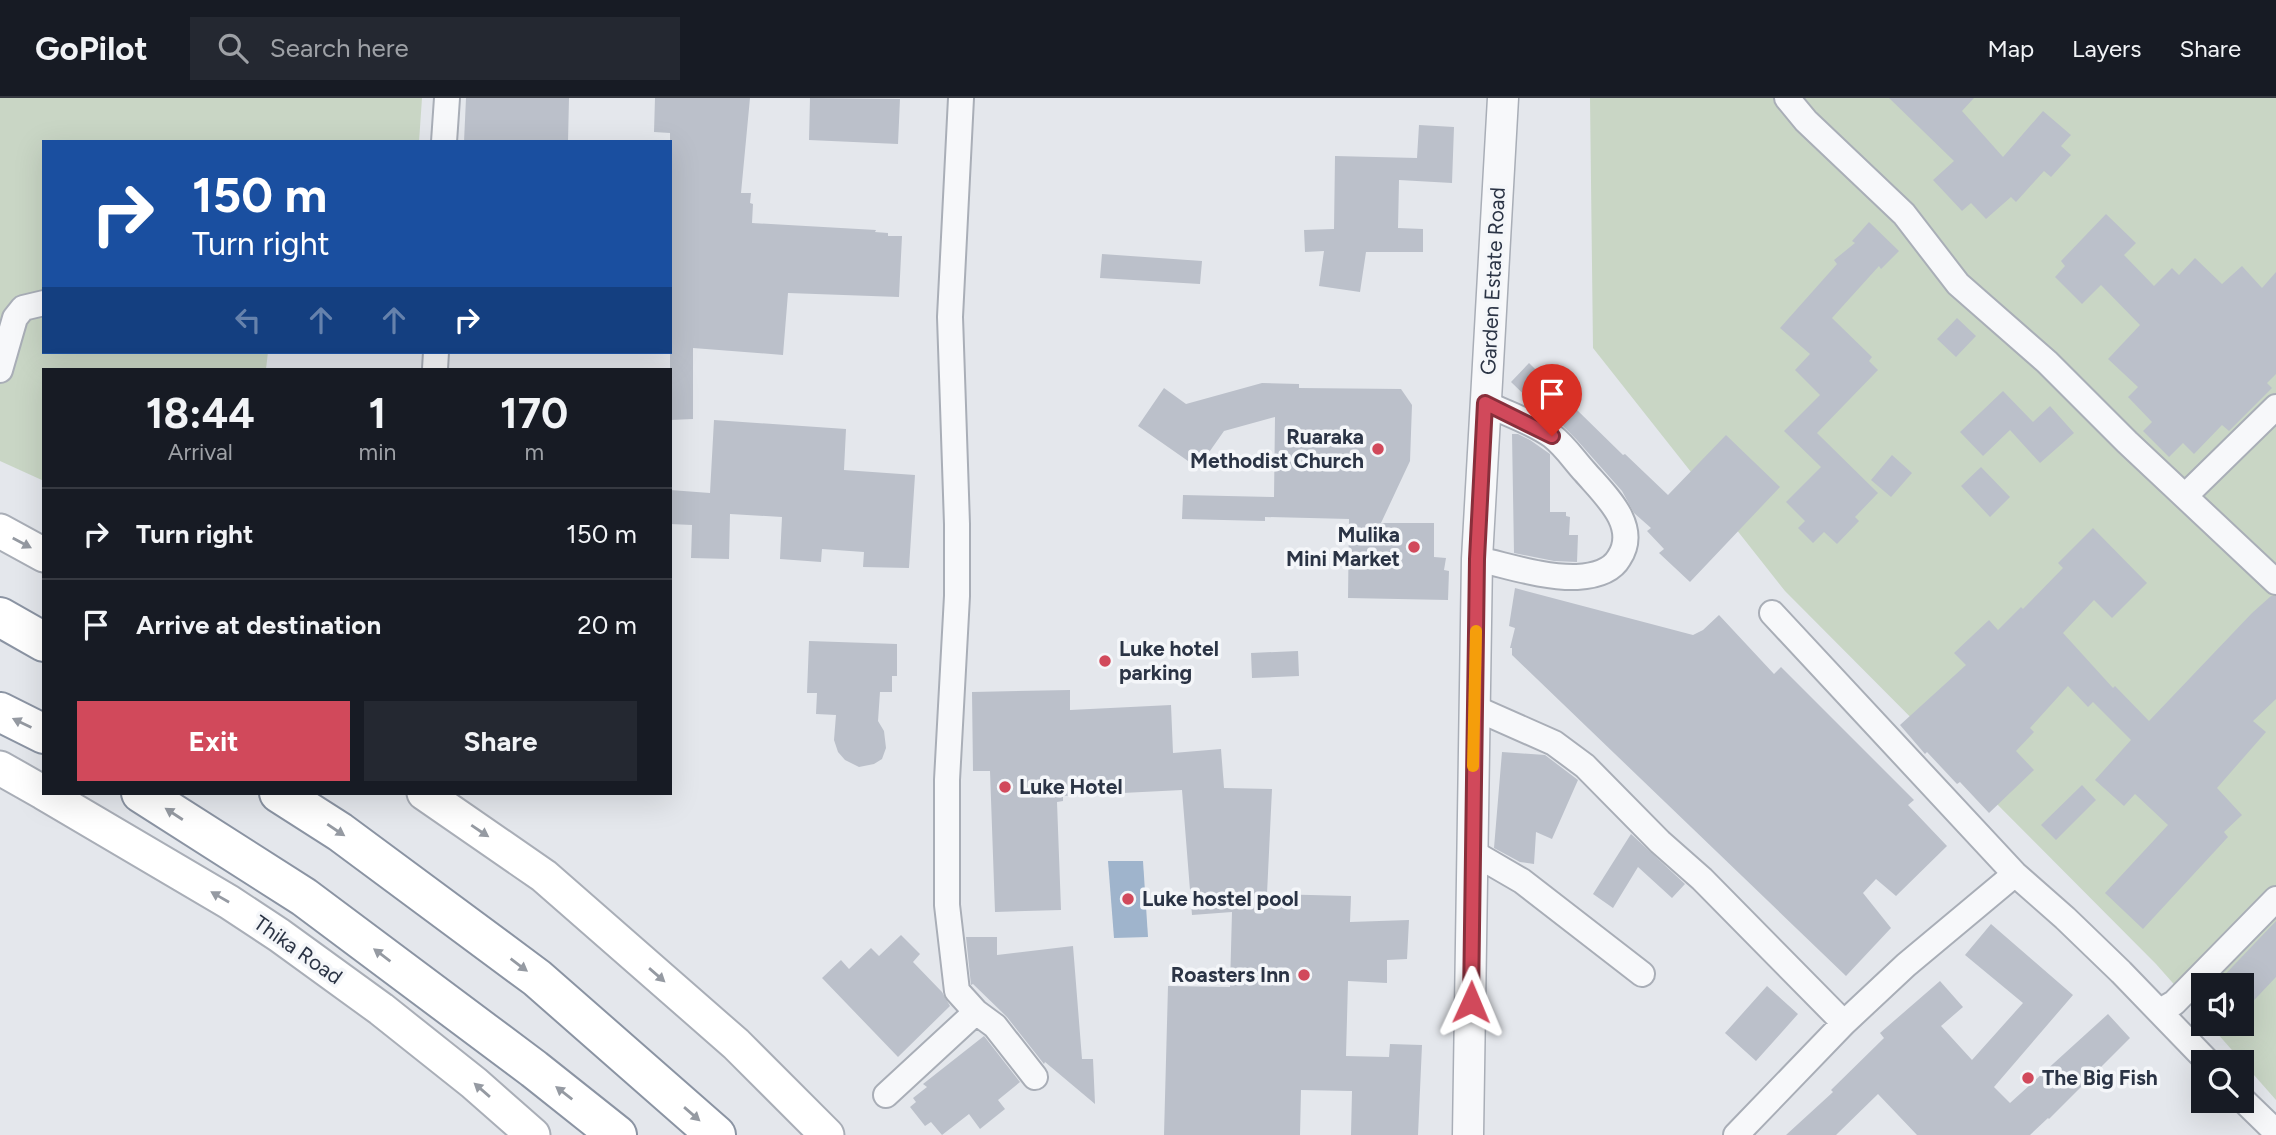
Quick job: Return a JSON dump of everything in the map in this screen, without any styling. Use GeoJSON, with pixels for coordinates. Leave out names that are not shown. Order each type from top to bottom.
{"type":"FeatureCollection","features":[{"type":"Feature","properties":{"kind":"highway"},"geometry":{"type":"LineString","coordinates":[[0,712],[42,733]]}},
{"type":"Feature","properties":{"kind":"highway"},"geometry":{"type":"LineString","coordinates":[[144,795],[304,897],[534,1069],[617,1135]]}},
{"type":"Feature","properties":{"kind":"highway"},"geometry":{"type":"LineString","coordinates":[[282,795],[340,832],[537,978],[716,1135]]}},
{"type":"Feature","properties":{"kind":"main road"},"geometry":{"type":"LineString","coordinates":[[0,531],[42,554]]}},
{"type":"Feature","properties":{"kind":"main road","name":"Thika Road"},"geometry":{"type":"LineString","coordinates":[[0,768],[42,792]]}},
{"type":"Feature","properties":{"kind":"main road","name":"Thika Road"},"geometry":{"type":"LineString","coordinates":[[47,795],[229,902],[279,936],[381,1009],[474,1083],[533,1135]]}},
{"type":"Feature","properties":{"kind":"main road"},"geometry":{"type":"LineString","coordinates":[[427,795],[544,876],[736,1044],[827,1135]]}},
{"type":"Feature","properties":{"kind":"street"},"geometry":{"type":"LineString","coordinates":[[444,140],[447,98]]}},
{"type":"Feature","properties":{"kind":"street"},"geometry":{"type":"LineString","coordinates":[[961,98],[950,317],[957,586],[947,780],[947,905],[957,991],[976,1012],[995,1026],[1035,1077]]}},
{"type":"Feature","properties":{"kind":"street","name":"Garden Estate Road"},"geometry":{"type":"LineString","coordinates":[[1468,1135],[1477,559],[1503,98]]}},
{"type":"Feature","properties":{"kind":"street"},"geometry":{"type":"LineString","coordinates":[[1787,98],[1806,121],[1904,214],[1958,284],[2046,362],[2276,582]]}},
{"type":"Feature","properties":{"kind":"street"},"geometry":{"type":"LineString","coordinates":[[0,370],[15,318],[23,308],[42,303]]}},
{"type":"Feature","properties":{"kind":"street"},"geometry":{"type":"LineString","coordinates":[[1477,559],[1548,574],[1577,577],[1602,573],[1616,563],[1626,548],[1626,531],[1621,518],[1599,486],[1570,454],[1552,436],[1485,403]]}},
{"type":"Feature","properties":{"kind":"street"},"geometry":{"type":"LineString","coordinates":[[2186,495],[2276,407]]}},
{"type":"Feature","properties":{"kind":"street"},"geometry":{"type":"LineString","coordinates":[[1772,613],[2015,874],[2065,918],[2197,1050]]}},
{"type":"Feature","properties":{"kind":"street"},"geometry":{"type":"LineString","coordinates":[[1475,708],[1554,743],[1586,766],[1844,1023]]}},
{"type":"Feature","properties":{"kind":"street"},"geometry":{"type":"LineString","coordinates":[[1472,852],[1522,881],[1642,974]]}},
{"type":"Feature","properties":{"kind":"street"},"geometry":{"type":"LineString","coordinates":[[1737,1135],[1844,1023],[1906,965],[2015,874]]}},
{"type":"Feature","properties":{"kind":"street"},"geometry":{"type":"LineString","coordinates":[[2160,1011],[2174,1003],[2276,899]]}},
{"type":"Feature","properties":{"kind":"street"},"geometry":{"type":"LineString","coordinates":[[886,1095],[976,1012]]}},
{"type":"Feature","properties":{"kind":"street"},"geometry":{"type":"LineString","coordinates":[[2254,1111],[2276,1132]]}},
{"type":"Feature","properties":{"kind":"green space"},"geometry":{"type":"Polygon","coordinates":[[[0,98],[422,98],[419,140],[42,140],[42,354],[268,354],[266,368],[42,368],[42,480],[0,461],[0,98]]]}},
{"type":"Feature","properties":{"kind":"green space"},"geometry":{"type":"Polygon","coordinates":[[[1590,98],[2276,98],[2276,1100],[2254,1075],[2254,1050],[2232,1050],[2220,1036],[2254,1036],[2254,973],[2191,973],[2191,1003],[2156,964],[1785,591],[1593,348],[1590,98]]]}},
{"type":"Feature","properties":{"kind":"water","name":"Luke hostel pool"},"geometry":{"type":"Polygon","coordinates":[[[1108,861],[1143,861],[1148,937],[1114,938],[1108,861]]]}},
{"type":"Feature","properties":{"kind":"building"},"geometry":{"type":"Polygon","coordinates":[[[466,98],[569,98],[568,140],[464,140],[466,98]]]}},
{"type":"Feature","properties":{"kind":"building"},"geometry":{"type":"Polygon","coordinates":[[[655,98],[750,98],[741,193],[751,193],[752,223],[876,230],[875,232],[888,233],[888,236],[902,236],[899,297],[788,293],[783,355],[693,348],[693,419],[672,420],[672,140],[670,133],[654,132],[655,98]]]}},
{"type":"Feature","properties":{"kind":"building"},"geometry":{"type":"Polygon","coordinates":[[[810,98],[900,99],[898,144],[809,140],[810,98]]]}},
{"type":"Feature","properties":{"kind":"building"},"geometry":{"type":"Polygon","coordinates":[[[1889,98],[1974,98],[1962,111],[2003,157],[2043,111],[2071,135],[2061,146],[2071,155],[2051,177],[2044,171],[2016,202],[2011,197],[1986,219],[1971,203],[1962,211],[1933,180],[1954,161],[1889,98]]]}},
{"type":"Feature","properties":{"kind":"building"},"geometry":{"type":"Polygon","coordinates":[[[1419,125],[1454,127],[1452,183],[1399,180],[1398,228],[1423,229],[1423,252],[1366,252],[1360,292],[1319,286],[1324,251],[1305,252],[1304,230],[1334,229],[1335,156],[1417,158],[1419,125]]]}},
{"type":"Feature","properties":{"kind":"building"},"geometry":{"type":"Polygon","coordinates":[[[2106,214],[2136,243],[2124,255],[2154,286],[2172,268],[2179,275],[2195,258],[2222,284],[2242,266],[2262,288],[2276,272],[2276,374],[2267,383],[2272,388],[2229,431],[2222,425],[2194,454],[2183,443],[2169,457],[2143,431],[2152,422],[2128,397],[2138,387],[2108,359],[2140,325],[2101,285],[2082,304],[2055,277],[2065,266],[2061,261],[2106,214]]]}},
{"type":"Feature","properties":{"kind":"building"},"geometry":{"type":"Polygon","coordinates":[[[1869,222],[1899,251],[1881,269],[1879,266],[1832,318],[1872,357],[1869,361],[1878,370],[1817,433],[1878,493],[1855,517],[1859,521],[1837,544],[1824,532],[1813,543],[1798,528],[1805,521],[1786,502],[1821,467],[1784,431],[1820,395],[1795,370],[1810,354],[1780,328],[1837,264],[1834,260],[1855,243],[1852,241],[1869,222]]]}},
{"type":"Feature","properties":{"kind":"building"},"geometry":{"type":"Polygon","coordinates":[[[1102,254],[1202,261],[1200,284],[1100,278],[1102,254]]]}},
{"type":"Feature","properties":{"kind":"building"},"geometry":{"type":"Polygon","coordinates":[[[1957,318],[1976,336],[1956,357],[1937,339],[1957,318]]]}},
{"type":"Feature","properties":{"kind":"building"},"geometry":{"type":"Polygon","coordinates":[[[1529,363],[1668,495],[1726,435],[1780,487],[1690,582],[1659,553],[1664,549],[1647,531],[1651,528],[1634,513],[1622,491],[1576,439],[1562,425],[1543,413],[1511,382],[1529,363]]]}},
{"type":"Feature","properties":{"kind":"building"},"geometry":{"type":"Polygon","coordinates":[[[1262,383],[1299,384],[1299,388],[1401,389],[1412,405],[1410,461],[1381,523],[1434,523],[1434,557],[1446,558],[1444,570],[1449,571],[1448,600],[1348,598],[1349,519],[1182,519],[1183,495],[1274,497],[1275,417],[1224,431],[1198,468],[1138,426],[1164,388],[1186,404],[1262,383]]]}},
{"type":"Feature","properties":{"kind":"building"},"geometry":{"type":"Polygon","coordinates":[[[2003,391],[2033,422],[2050,406],[2074,433],[2040,463],[2010,430],[1983,456],[1960,432],[2003,391]]]}},
{"type":"Feature","properties":{"kind":"building"},"geometry":{"type":"Polygon","coordinates":[[[714,420],[846,429],[844,470],[915,475],[909,568],[863,567],[864,552],[822,549],[821,562],[780,559],[782,517],[730,514],[729,559],[691,558],[692,525],[672,524],[672,490],[710,493],[714,420]]]}},
{"type":"Feature","properties":{"kind":"building"},"geometry":{"type":"Polygon","coordinates":[[[1512,434],[1530,440],[1550,454],[1550,512],[1566,512],[1566,516],[1570,517],[1569,535],[1578,535],[1577,562],[1554,561],[1514,553],[1512,434]]]}},
{"type":"Feature","properties":{"kind":"building"},"geometry":{"type":"Polygon","coordinates":[[[1892,455],[1912,473],[1891,497],[1871,480],[1892,455]]]}},
{"type":"Feature","properties":{"kind":"building"},"geometry":{"type":"Polygon","coordinates":[[[1981,467],[2010,497],[1990,517],[1961,486],[1981,467]]]}},
{"type":"Feature","properties":{"kind":"building"},"geometry":{"type":"Polygon","coordinates":[[[2093,528],[2147,583],[2112,618],[2094,600],[2063,633],[2113,688],[2115,686],[2149,721],[2252,613],[2271,596],[2276,596],[2276,699],[2253,721],[2266,732],[2217,788],[2242,815],[2224,832],[2228,837],[2143,929],[2105,893],[2168,825],[2135,794],[2124,806],[2095,780],[2131,740],[2093,702],[2088,707],[2068,686],[2030,728],[2034,732],[2016,751],[2034,770],[1989,813],[1960,782],[1957,784],[1927,752],[1925,754],[1900,725],[1966,665],[1954,653],[1989,620],[1998,630],[2021,607],[2023,609],[2063,568],[2058,563],[2093,528]]]}},
{"type":"Feature","properties":{"kind":"building"},"geometry":{"type":"Polygon","coordinates":[[[1515,588],[1693,635],[1703,630],[1719,615],[1774,674],[1781,667],[1914,800],[1908,805],[1947,846],[1896,896],[1876,879],[1863,893],[1891,928],[1846,976],[1512,655],[1510,648],[1515,628],[1509,626],[1515,588]]]}},
{"type":"Feature","properties":{"kind":"building"},"geometry":{"type":"Polygon","coordinates":[[[809,641],[897,644],[897,676],[892,676],[892,692],[880,692],[878,721],[884,731],[886,748],[882,759],[874,764],[859,767],[845,760],[838,752],[834,740],[836,715],[816,714],[817,693],[807,693],[809,641]]]}},
{"type":"Feature","properties":{"kind":"building"},"geometry":{"type":"Polygon","coordinates":[[[1298,651],[1299,676],[1252,678],[1251,653],[1298,651]]]}},
{"type":"Feature","properties":{"kind":"building"},"geometry":{"type":"Polygon","coordinates":[[[1070,690],[1070,710],[1171,705],[1173,753],[1221,749],[1224,788],[1272,789],[1267,894],[1351,896],[1350,922],[1409,920],[1407,959],[1387,960],[1387,983],[1348,981],[1346,1056],[1389,1057],[1390,1044],[1422,1045],[1418,1135],[1351,1135],[1352,1091],[1301,1090],[1300,1135],[1164,1135],[1168,986],[1230,987],[1232,912],[1192,915],[1182,790],[1063,796],[1063,801],[1057,802],[1061,910],[995,912],[990,771],[973,771],[972,692],[1070,690]]]}},
{"type":"Feature","properties":{"kind":"building"},"geometry":{"type":"Polygon","coordinates":[[[1502,752],[1545,755],[1578,780],[1552,839],[1536,832],[1534,864],[1520,862],[1494,848],[1502,752]]]}},
{"type":"Feature","properties":{"kind":"building"},"geometry":{"type":"Polygon","coordinates":[[[2082,785],[2096,800],[2056,840],[2041,825],[2082,785]]]}},
{"type":"Feature","properties":{"kind":"building"},"geometry":{"type":"Polygon","coordinates":[[[1631,834],[1685,884],[1672,898],[1638,867],[1613,908],[1593,894],[1631,834]]]}},
{"type":"Feature","properties":{"kind":"building"},"geometry":{"type":"Polygon","coordinates":[[[2276,921],[2276,977],[2254,1000],[2254,973],[2226,973],[2276,921]]]}},
{"type":"Feature","properties":{"kind":"building"},"geometry":{"type":"Polygon","coordinates":[[[1991,924],[2073,995],[1994,1087],[2010,1103],[2108,1014],[2130,1038],[2030,1135],[1917,1135],[1878,1094],[1836,1135],[1786,1135],[1833,1092],[1831,1090],[1884,1038],[1880,1033],[1940,981],[1963,1007],[1941,1026],[1972,1060],[2023,1003],[1965,955],[1991,924]]]}},
{"type":"Feature","properties":{"kind":"building"},"geometry":{"type":"Polygon","coordinates":[[[901,935],[920,954],[913,962],[942,992],[950,1006],[898,1057],[822,978],[841,960],[849,969],[871,948],[879,956],[901,935]]]}},
{"type":"Feature","properties":{"kind":"building"},"geometry":{"type":"Polygon","coordinates":[[[966,937],[997,937],[997,955],[1073,946],[1082,1059],[1093,1059],[1095,1104],[1045,1062],[1044,1064],[1007,1017],[971,985],[966,937]]]}},
{"type":"Feature","properties":{"kind":"building"},"geometry":{"type":"Polygon","coordinates":[[[1767,986],[1798,1014],[1756,1061],[1725,1033],[1767,986]]]}},
{"type":"Feature","properties":{"kind":"building"},"geometry":{"type":"Polygon","coordinates":[[[984,1036],[1020,1082],[998,1100],[1005,1109],[980,1129],[969,1114],[942,1135],[931,1122],[925,1126],[910,1107],[916,1102],[913,1098],[927,1087],[923,1084],[984,1036]]]}},
{"type":"Feature","properties":{"kind":"slow traffic"},"geometry":{"type":"LineString","coordinates":[[1473,766],[1476,631]]}},
{"type":"Feature","properties":{"kind":"place","name":"Ruaraka Methodist Church"},"geometry":{"type":"Point","coordinates":[1378,449]}},
{"type":"Feature","properties":{"kind":"place","name":"Mulika Mini Market"},"geometry":{"type":"Point","coordinates":[1414,547]}},
{"type":"Feature","properties":{"kind":"place","name":"Luke hotel parking"},"geometry":{"type":"Point","coordinates":[1105,661]}},
{"type":"Feature","properties":{"kind":"place","name":"Luke Hotel"},"geometry":{"type":"Point","coordinates":[1005,787]}},
{"type":"Feature","properties":{"kind":"place","name":"Luke hostel pool"},"geometry":{"type":"Point","coordinates":[1128,899]}},
{"type":"Feature","properties":{"kind":"place","name":"Roasters Inn"},"geometry":{"type":"Point","coordinates":[1304,975]}},
{"type":"Feature","properties":{"kind":"place","name":"The Big Fish"},"geometry":{"type":"Point","coordinates":[2028,1078]}},
{"type":"Feature","properties":{"kind":"route"},"geometry":{"type":"LineString","coordinates":[[1471,1002],[1477,559],[1485,403],[1552,436]]}}]}
